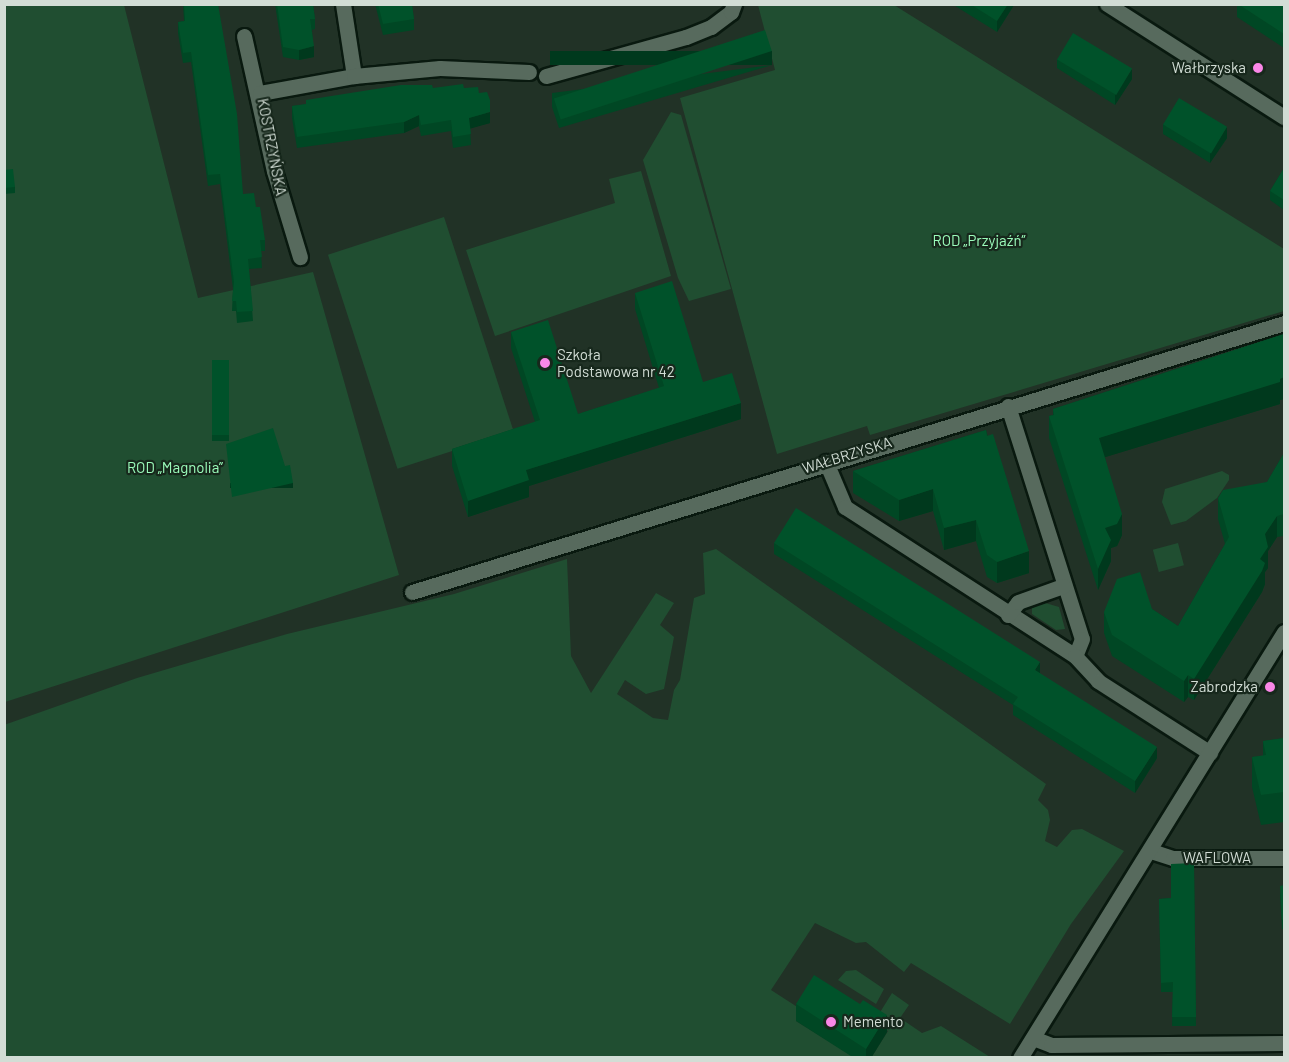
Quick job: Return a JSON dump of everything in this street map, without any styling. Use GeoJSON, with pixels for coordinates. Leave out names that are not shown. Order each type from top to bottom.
{"type":"FeatureCollection","features":[{"type":"Feature","properties":{"kind":"street"},"geometry":{"type":"LineString","coordinates":[[343,4],[354,75]]}},
{"type":"Feature","properties":{"kind":"street"},"geometry":{"type":"LineString","coordinates":[[546,76],[686,37],[711,27],[731,12],[734,4]]}},
{"type":"Feature","properties":{"kind":"street"},"geometry":{"type":"LineString","coordinates":[[1107,4],[1284,117]]}},
{"type":"Feature","properties":{"kind":"street"},"geometry":{"type":"LineString","coordinates":[[244,36],[260,93]]}},
{"type":"Feature","properties":{"kind":"street","name":"KOSTRZYŃSKA"},"geometry":{"type":"LineString","coordinates":[[300,257],[274,171],[260,93],[354,75],[440,68],[529,72]]}},
{"type":"Feature","properties":{"kind":"street","name":"WAŁBRZYSKA"},"geometry":{"type":"LineString","coordinates":[[412,592],[826,462],[1284,323]]}},
{"type":"Feature","properties":{"kind":"street"},"geometry":{"type":"LineString","coordinates":[[1008,406],[1063,586],[1082,639],[1074,656]]}},
{"type":"Feature","properties":{"kind":"street"},"geometry":{"type":"LineString","coordinates":[[826,462],[845,507],[1074,656],[1098,681],[1210,753]]}},
{"type":"Feature","properties":{"kind":"street"},"geometry":{"type":"LineString","coordinates":[[1008,615],[1018,602],[1063,586]]}},
{"type":"Feature","properties":{"kind":"street"},"geometry":{"type":"LineString","coordinates":[[1020,1058],[1151,851],[1284,632]]}},
{"type":"Feature","properties":{"kind":"street","name":"WAFLOWA"},"geometry":{"type":"LineString","coordinates":[[1151,851],[1173,858],[1284,858]]}},
{"type":"Feature","properties":{"kind":"street"},"geometry":{"type":"LineString","coordinates":[[1033,1038],[1051,1045],[1284,1043]]}},
{"type":"Feature","properties":{"kind":"green space","name":"ROD „Magnolia”"},"geometry":{"type":"Polygon","coordinates":[[[4,5],[124,5],[198,298],[313,272],[399,575],[5,702],[4,5]]]}},
{"type":"Feature","properties":{"kind":"green space","name":"ROD „Przyjaźń”"},"geometry":{"type":"Polygon","coordinates":[[[758,5],[894,5],[1284,249],[1284,311],[870,435],[867,426],[777,454],[680,98],[775,70],[758,5]]]}},
{"type":"Feature","properties":{"kind":"green space"},"geometry":{"type":"Polygon","coordinates":[[[671,112],[681,115],[731,289],[689,301],[678,278],[643,160],[671,112]]]}},
{"type":"Feature","properties":{"kind":"green space"},"geometry":{"type":"Polygon","coordinates":[[[641,171],[671,276],[495,336],[466,250],[615,203],[609,179],[641,171]]]}},
{"type":"Feature","properties":{"kind":"green space"},"geometry":{"type":"Polygon","coordinates":[[[444,217],[514,431],[397,469],[328,255],[444,217]]]}},
{"type":"Feature","properties":{"kind":"green space"},"geometry":{"type":"Polygon","coordinates":[[[1222,471],[1229,475],[1229,480],[1217,498],[1186,521],[1171,525],[1162,502],[1165,489],[1222,471]]]}},
{"type":"Feature","properties":{"kind":"green space"},"geometry":{"type":"Polygon","coordinates":[[[1178,543],[1184,565],[1159,572],[1153,550],[1178,543]]]}},
{"type":"Feature","properties":{"kind":"green space"},"geometry":{"type":"Polygon","coordinates":[[[716,549],[1046,784],[1038,800],[1048,810],[1050,820],[1045,841],[1057,847],[1072,830],[1082,829],[1124,851],[1071,924],[1010,1024],[911,963],[904,972],[866,942],[856,943],[815,923],[771,990],[802,1010],[796,1021],[854,1057],[5,1057],[4,725],[137,678],[287,634],[454,594],[567,559],[571,656],[591,693],[656,593],[674,603],[660,625],[674,637],[664,689],[646,694],[625,680],[617,694],[653,718],[668,720],[674,690],[680,680],[694,598],[705,594],[703,553],[716,549]]]}},
{"type":"Feature","properties":{"kind":"green space"},"geometry":{"type":"Polygon","coordinates":[[[1042,602],[1059,607],[1065,629],[1056,630],[1032,614],[1032,608],[1042,602]]]}},
{"type":"Feature","properties":{"kind":"green space"},"geometry":{"type":"Polygon","coordinates":[[[856,970],[884,989],[876,1004],[838,980],[846,971],[856,970]]]}},
{"type":"Feature","properties":{"kind":"green space"},"geometry":{"type":"Polygon","coordinates":[[[892,993],[909,1005],[900,1018],[922,1033],[941,1026],[990,1057],[871,1058],[888,1031],[874,1022],[892,993]]]}},
{"type":"Feature","properties":{"kind":"building"},"geometry":{"type":"Polygon","coordinates":[[[184,4],[218,4],[237,114],[243,194],[254,193],[256,207],[260,207],[265,240],[260,240],[262,257],[248,259],[253,311],[237,312],[236,301],[232,301],[234,282],[220,174],[208,175],[191,52],[183,53],[178,22],[185,21],[184,4]]]}},
{"type":"Feature","properties":{"kind":"building"},"geometry":{"type":"Polygon","coordinates":[[[277,4],[313,4],[315,19],[310,19],[314,46],[299,50],[283,47],[277,4]]]}},
{"type":"Feature","properties":{"kind":"building"},"geometry":{"type":"Polygon","coordinates":[[[378,4],[412,4],[414,19],[383,24],[378,4]]]}},
{"type":"Feature","properties":{"kind":"building"},"geometry":{"type":"Polygon","coordinates":[[[970,4],[1008,4],[997,21],[970,4]]]}},
{"type":"Feature","properties":{"kind":"building"},"geometry":{"type":"Polygon","coordinates":[[[1238,4],[1284,4],[1284,34],[1238,4]]]}},
{"type":"Feature","properties":{"kind":"building"},"geometry":{"type":"Polygon","coordinates":[[[765,30],[772,51],[561,120],[554,99],[765,30]]]}},
{"type":"Feature","properties":{"kind":"building"},"geometry":{"type":"Polygon","coordinates":[[[1073,33],[1132,69],[1116,95],[1057,60],[1073,33]]]}},
{"type":"Feature","properties":{"kind":"building"},"geometry":{"type":"Polygon","coordinates":[[[463,84],[464,88],[478,87],[479,93],[487,92],[490,100],[490,112],[469,118],[471,134],[453,137],[451,120],[421,125],[419,115],[404,122],[297,137],[292,106],[306,104],[306,100],[401,85],[432,85],[433,88],[463,84]]]}},
{"type":"Feature","properties":{"kind":"building"},"geometry":{"type":"Polygon","coordinates":[[[1179,98],[1227,127],[1211,153],[1163,125],[1179,98]]]}},
{"type":"Feature","properties":{"kind":"building"},"geometry":{"type":"Polygon","coordinates":[[[1284,168],[1284,200],[1270,191],[1284,168]]]}},
{"type":"Feature","properties":{"kind":"building"},"geometry":{"type":"Polygon","coordinates":[[[13,169],[15,187],[4,188],[4,170],[13,169]]]}},
{"type":"Feature","properties":{"kind":"building"},"geometry":{"type":"Polygon","coordinates":[[[672,281],[703,382],[732,373],[741,403],[526,470],[529,480],[468,501],[452,449],[540,420],[511,332],[548,320],[578,414],[664,386],[635,293],[672,281]]]}},
{"type":"Feature","properties":{"kind":"building"},"geometry":{"type":"Polygon","coordinates":[[[1284,334],[1284,377],[1280,379],[1280,382],[1099,438],[1122,514],[1117,524],[1105,528],[1111,540],[1098,569],[1049,416],[1054,415],[1053,409],[1284,334]]]}},
{"type":"Feature","properties":{"kind":"building"},"geometry":{"type":"Polygon","coordinates":[[[212,360],[229,360],[229,435],[212,435],[212,360]]]}},
{"type":"Feature","properties":{"kind":"building"},"geometry":{"type":"Polygon","coordinates":[[[273,428],[285,466],[290,465],[293,483],[232,497],[226,444],[273,428]]]}},
{"type":"Feature","properties":{"kind":"building"},"geometry":{"type":"Polygon","coordinates":[[[986,430],[987,436],[993,434],[1029,551],[997,562],[987,555],[976,520],[944,528],[933,489],[899,500],[853,471],[986,430]]]}},
{"type":"Feature","properties":{"kind":"building"},"geometry":{"type":"Polygon","coordinates":[[[1284,453],[1284,514],[1277,516],[1265,534],[1268,547],[1260,559],[1265,563],[1262,571],[1194,679],[1188,675],[1184,681],[1112,635],[1104,612],[1117,579],[1140,572],[1152,609],[1178,626],[1229,537],[1218,498],[1223,490],[1267,482],[1284,453]]]}},
{"type":"Feature","properties":{"kind":"building"},"geometry":{"type":"Polygon","coordinates":[[[796,508],[1040,662],[1035,670],[1157,747],[1135,781],[1013,704],[1018,697],[774,543],[796,508]]]}},
{"type":"Feature","properties":{"kind":"building"},"geometry":{"type":"Polygon","coordinates":[[[1284,738],[1284,792],[1261,795],[1252,757],[1266,755],[1263,741],[1284,738]]]}},
{"type":"Feature","properties":{"kind":"building"},"geometry":{"type":"Polygon","coordinates":[[[1194,863],[1196,1017],[1172,1017],[1173,982],[1161,983],[1159,899],[1171,898],[1171,864],[1194,863]]]}},
{"type":"Feature","properties":{"kind":"building"},"geometry":{"type":"Polygon","coordinates":[[[1284,885],[1284,919],[1282,920],[1280,886],[1284,885]]]}},
{"type":"Feature","properties":{"kind":"building"},"geometry":{"type":"Polygon","coordinates":[[[814,975],[860,1004],[863,1000],[887,1015],[866,1049],[796,1004],[814,975]]]}},
{"type":"Feature","properties":{"kind":"place","name":"Wałbrzyska"},"geometry":{"type":"Point","coordinates":[1258,68]}},
{"type":"Feature","properties":{"kind":"place","name":"Szkoła Podstawowa nr 42"},"geometry":{"type":"Point","coordinates":[545,363]}},
{"type":"Feature","properties":{"kind":"place","name":"Zabrodzka"},"geometry":{"type":"Point","coordinates":[1270,687]}},
{"type":"Feature","properties":{"kind":"place","name":"Memento"},"geometry":{"type":"Point","coordinates":[831,1022]}}]}
